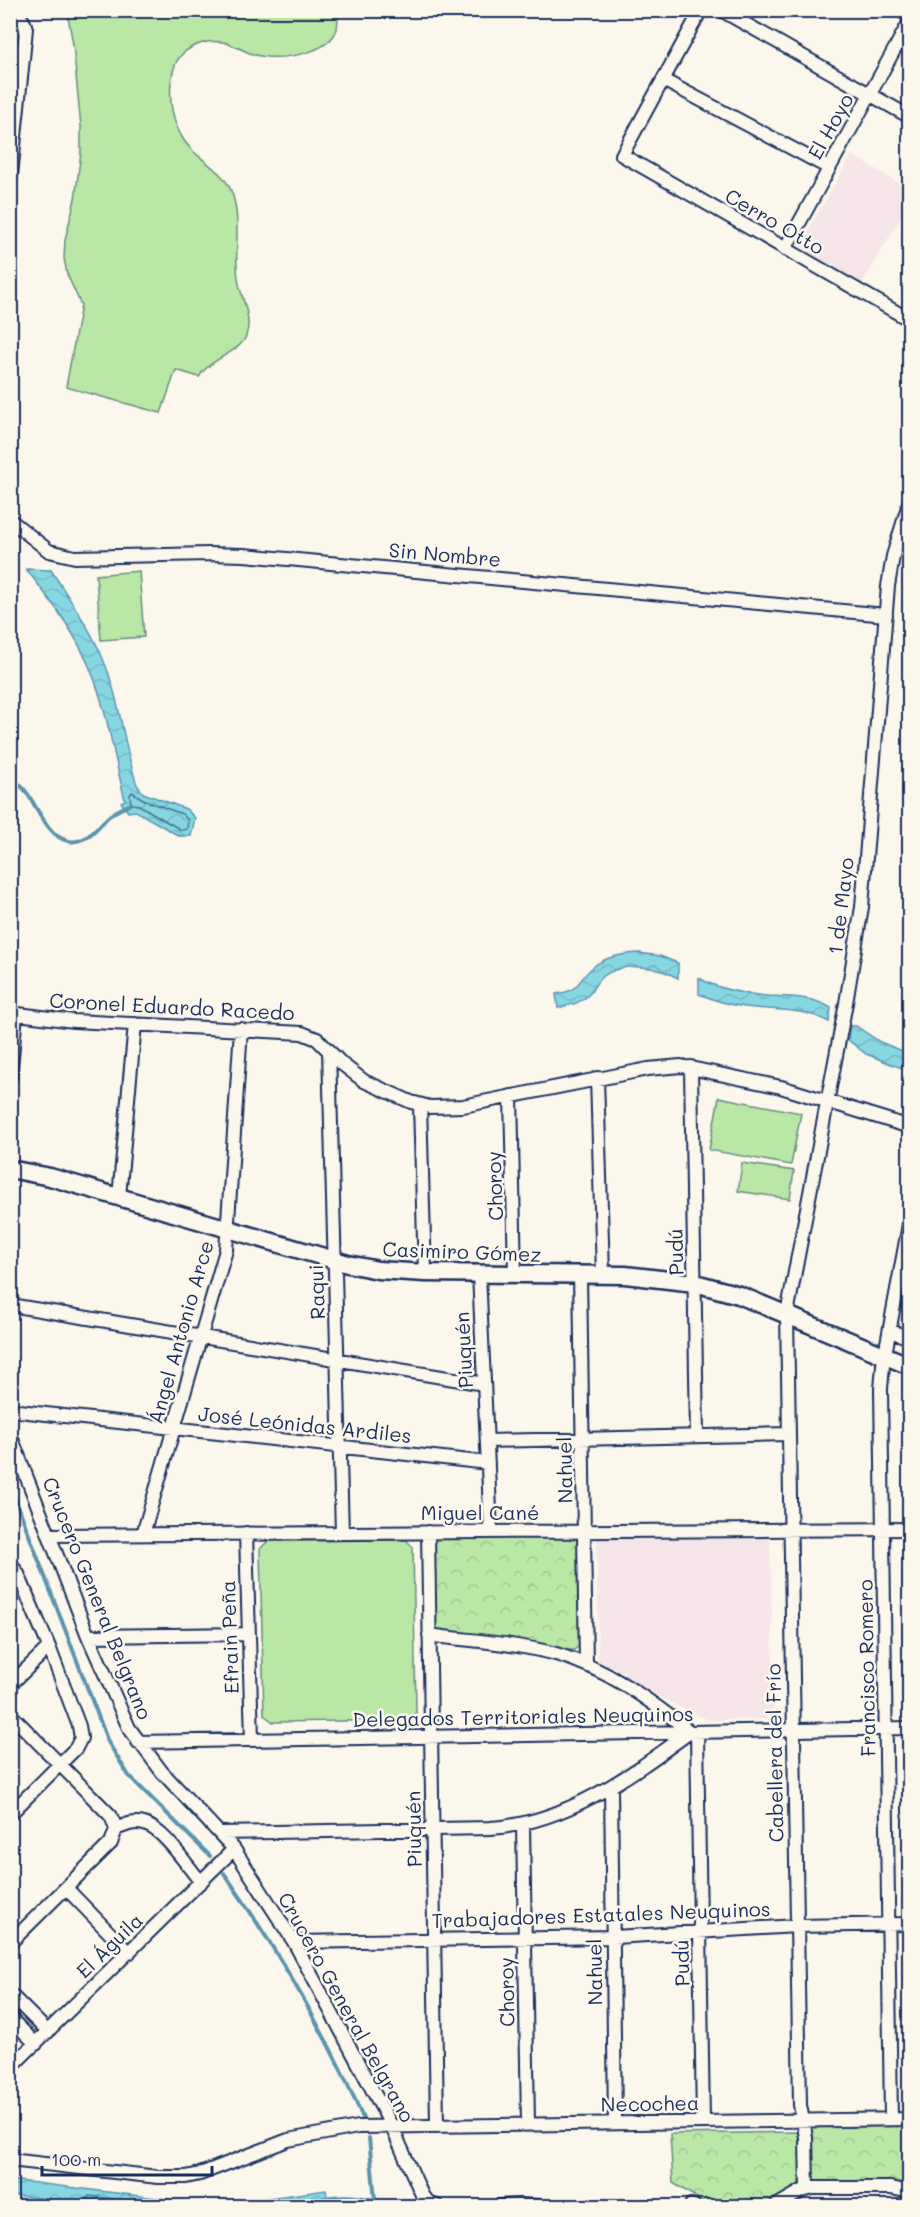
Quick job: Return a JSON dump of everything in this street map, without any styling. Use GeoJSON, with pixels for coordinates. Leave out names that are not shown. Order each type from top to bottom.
{"type":"FeatureCollection","features":[{"type":"Feature","properties":{"kind":"main road","name":"Casimiro Gómez"},"geometry":{"type":"LineString","coordinates":[[10,1169],[38,1174],[334,1260],[378,1270],[479,1274],[603,1274],[695,1283],[739,1295],[909,1366]]}},
{"type":"Feature","properties":{"kind":"street"},"geometry":{"type":"LineString","coordinates":[[701,10],[663,80],[829,168]]}},
{"type":"Feature","properties":{"kind":"street"},"geometry":{"type":"LineString","coordinates":[[721,10],[909,117]]}},
{"type":"Feature","properties":{"kind":"street"},"geometry":{"type":"LineString","coordinates":[[899,10],[909,16]]}},
{"type":"Feature","properties":{"kind":"street"},"geometry":{"type":"LineString","coordinates":[[10,11],[21,16],[25,22],[26,39],[10,185]]}},
{"type":"Feature","properties":{"kind":"street","name":"El Hoyo"},"geometry":{"type":"LineString","coordinates":[[785,249],[909,21]]}},
{"type":"Feature","properties":{"kind":"street","name":"Cerro Otto"},"geometry":{"type":"LineString","coordinates":[[663,80],[622,155],[909,320]]}},
{"type":"Feature","properties":{"kind":"street","name":"1 de Mayo"},"geometry":{"type":"LineString","coordinates":[[787,1314],[862,907],[890,572],[909,500]]}},
{"type":"Feature","properties":{"kind":"street","name":"Sin Nombre"},"geometry":{"type":"LineString","coordinates":[[10,520],[49,551],[75,557],[244,555],[886,615]]}},
{"type":"Feature","properties":{"kind":"street"},"geometry":{"type":"LineString","coordinates":[[10,1078],[13,1013]]}},
{"type":"Feature","properties":{"kind":"street","name":"Coronel Eduardo Racedo"},"geometry":{"type":"LineString","coordinates":[[13,1013],[74,1021],[302,1033],[317,1039],[342,1064],[364,1081],[420,1105],[452,1107],[658,1067],[692,1067],[781,1087],[909,1127]]}},
{"type":"Feature","properties":{"kind":"street"},"geometry":{"type":"LineString","coordinates":[[119,1197],[135,1024]]}},
{"type":"Feature","properties":{"kind":"street","name":"Ángel Antonio Arce"},"geometry":{"type":"LineString","coordinates":[[143,1534],[172,1429],[224,1259],[229,1229],[241,1029]]}},
{"type":"Feature","properties":{"kind":"street","name":"Raqui"},"geometry":{"type":"LineString","coordinates":[[329,1050],[342,1533]]}},
{"type":"Feature","properties":{"kind":"street","name":"Pudú"},"geometry":{"type":"LineString","coordinates":[[692,1067],[698,1436]]}},
{"type":"Feature","properties":{"kind":"street"},"geometry":{"type":"LineString","coordinates":[[597,1078],[603,1274]]}},
{"type":"Feature","properties":{"kind":"street","name":"Choroy"},"geometry":{"type":"LineString","coordinates":[[511,1096],[515,1274]]}},
{"type":"Feature","properties":{"kind":"street"},"geometry":{"type":"LineString","coordinates":[[420,1105],[425,1273]]}},
{"type":"Feature","properties":{"kind":"street","name":"Francisco Romero"},"geometry":{"type":"LineString","coordinates":[[891,2119],[881,1389],[909,1219]]}},
{"type":"Feature","properties":{"kind":"street","name":"Piuquén"},"geometry":{"type":"LineString","coordinates":[[479,1274],[491,1532]]}},
{"type":"Feature","properties":{"kind":"street","name":"Nahuel"},"geometry":{"type":"LineString","coordinates":[[580,1274],[586,1665]]}},
{"type":"Feature","properties":{"kind":"street"},"geometry":{"type":"LineString","coordinates":[[10,1305],[484,1384]]}},
{"type":"Feature","properties":{"kind":"street","name":"Cabellera del Frío"},"geometry":{"type":"LineString","coordinates":[[787,1314],[800,2105],[806,2137],[807,2189]]}},
{"type":"Feature","properties":{"kind":"street"},"geometry":{"type":"LineString","coordinates":[[890,1330],[909,1338]]}},
{"type":"Feature","properties":{"kind":"street","name":"José Leónidas Ardiles"},"geometry":{"type":"LineString","coordinates":[[10,1410],[488,1462]]}},
{"type":"Feature","properties":{"kind":"street","name":"Crucero General Belgrano"},"geometry":{"type":"LineString","coordinates":[[10,1434],[88,1636],[118,1706],[138,1742],[162,1772],[234,1849],[294,1942],[392,2125],[423,2197],[432,2205],[437,2206]]}},
{"type":"Feature","properties":{"kind":"street"},"geometry":{"type":"LineString","coordinates":[[487,1441],[789,1434]]}},
{"type":"Feature","properties":{"kind":"street","name":"Miguel Cané"},"geometry":{"type":"LineString","coordinates":[[50,1535],[909,1529]]}},
{"type":"Feature","properties":{"kind":"street","name":"Piuquén"},"geometry":{"type":"LineString","coordinates":[[428,1532],[437,2124]]}},
{"type":"Feature","properties":{"kind":"street","name":"Efrain Peña"},"geometry":{"type":"LineString","coordinates":[[246,1533],[252,1740]]}},
{"type":"Feature","properties":{"kind":"street"},"geometry":{"type":"LineString","coordinates":[[10,1562],[18,1574],[49,1647],[79,1726],[81,1738],[76,1748],[10,1814]]}},
{"type":"Feature","properties":{"kind":"street"},"geometry":{"type":"LineString","coordinates":[[88,1636],[249,1634]]}},
{"type":"Feature","properties":{"kind":"street"},"geometry":{"type":"LineString","coordinates":[[221,1833],[523,1825],[565,1809],[611,1786],[694,1732],[638,1693],[586,1665],[543,1651],[429,1635]]}},
{"type":"Feature","properties":{"kind":"street"},"geometry":{"type":"LineString","coordinates":[[10,1685],[49,1647]]}},
{"type":"Feature","properties":{"kind":"street"},"geometry":{"type":"LineString","coordinates":[[10,1714],[111,1816],[116,1829],[111,1843],[10,1943]]}},
{"type":"Feature","properties":{"kind":"street","name":"Delegados Territoriales Neuquinos"},"geometry":{"type":"LineString","coordinates":[[138,1742],[909,1728]]}},
{"type":"Feature","properties":{"kind":"street","name":"Pudú"},"geometry":{"type":"LineString","coordinates":[[694,1732],[703,2122]]}},
{"type":"Feature","properties":{"kind":"street","name":"Nahuel"},"geometry":{"type":"LineString","coordinates":[[611,1786],[615,2123]]}},
{"type":"Feature","properties":{"kind":"street"},"geometry":{"type":"LineString","coordinates":[[116,1829],[135,1822],[154,1829],[201,1882]]}},
{"type":"Feature","properties":{"kind":"street","name":"Choroy"},"geometry":{"type":"LineString","coordinates":[[523,1825],[528,2123]]}},
{"type":"Feature","properties":{"kind":"street","name":"El Águila"},"geometry":{"type":"LineString","coordinates":[[10,2068],[234,1849]]}},
{"type":"Feature","properties":{"kind":"street"},"geometry":{"type":"LineString","coordinates":[[66,1888],[129,1953]]}},
{"type":"Feature","properties":{"kind":"street","name":"Trabajadores Estatales Neuquinos"},"geometry":{"type":"LineString","coordinates":[[294,1942],[614,1937],[797,1926],[909,1924]]}},
{"type":"Feature","properties":{"kind":"street"},"geometry":{"type":"LineString","coordinates":[[10,1994],[48,2032]]}},
{"type":"Feature","properties":{"kind":"street"},"geometry":{"type":"LineString","coordinates":[[10,2018],[36,2043]]}},
{"type":"Feature","properties":{"kind":"street","name":"Necochea"},"geometry":{"type":"LineString","coordinates":[[392,2125],[909,2119]]}},
{"type":"Feature","properties":{"kind":"street"},"geometry":{"type":"LineString","coordinates":[[10,2160],[158,2177],[186,2177],[200,2174],[288,2140],[335,2129],[392,2125]]}},
{"type":"Feature","properties":{"kind":"street"},"geometry":{"type":"LineString","coordinates":[[776,2206],[807,2189],[891,2188],[909,2192]]}},
{"type":"Feature","properties":{"kind":"street"},"geometry":{"type":"LineString","coordinates":[[500,2206],[538,2206]]}},
{"type":"Feature","properties":{"kind":"shaded area"},"geometry":{"type":"Polygon","coordinates":[[[852,155],[909,189],[909,203],[862,284],[804,249],[801,242],[852,155]]]}},
{"type":"Feature","properties":{"kind":"shaded area"},"geometry":{"type":"Polygon","coordinates":[[[770,1537],[774,1713],[766,1719],[708,1720],[665,1700],[625,1677],[625,1671],[604,1671],[598,1667],[597,1539],[770,1537]]]}},
{"type":"Feature","properties":{"kind":"green space"},"geometry":{"type":"Polygon","coordinates":[[[67,11],[338,11],[337,29],[332,38],[315,50],[292,56],[269,57],[215,41],[193,47],[177,61],[172,78],[171,100],[172,112],[179,132],[191,149],[221,175],[233,196],[237,216],[238,278],[247,314],[248,329],[243,342],[238,347],[204,370],[199,377],[176,370],[161,413],[66,387],[81,305],[67,274],[64,258],[65,240],[75,199],[81,152],[81,127],[73,44],[67,11]]]}},
{"type":"Feature","properties":{"kind":"green space"},"geometry":{"type":"Polygon","coordinates":[[[139,571],[144,637],[101,640],[96,575],[139,571]]]}},
{"type":"Feature","properties":{"kind":"green space"},"geometry":{"type":"Polygon","coordinates":[[[719,1097],[801,1113],[791,1165],[709,1150],[719,1097]]]}},
{"type":"Feature","properties":{"kind":"green space"},"geometry":{"type":"Polygon","coordinates":[[[742,1163],[794,1171],[790,1199],[738,1191],[742,1163]]]}},
{"type":"Feature","properties":{"kind":"green space"},"geometry":{"type":"Polygon","coordinates":[[[434,1537],[577,1537],[580,1645],[574,1650],[565,1650],[441,1632],[435,1627],[432,1544],[434,1537]]]}},
{"type":"Feature","properties":{"kind":"green space"},"geometry":{"type":"Polygon","coordinates":[[[406,1540],[413,1547],[416,1713],[408,1720],[273,1722],[264,1715],[260,1549],[268,1541],[406,1540]]]}},
{"type":"Feature","properties":{"kind":"green space"},"geometry":{"type":"Polygon","coordinates":[[[909,2126],[909,2187],[905,2184],[811,2185],[811,2127],[909,2126]]]}},
{"type":"Feature","properties":{"kind":"green space"},"geometry":{"type":"Polygon","coordinates":[[[800,2132],[801,2179],[797,2187],[764,2206],[710,2206],[673,2183],[670,2134],[800,2132]]]}},
{"type":"Feature","properties":{"kind":"water"},"geometry":{"type":"Polygon","coordinates":[[[26,569],[51,570],[79,613],[98,647],[109,674],[137,785],[143,793],[186,809],[195,818],[191,836],[179,836],[136,811],[128,812],[121,802],[125,800],[104,709],[92,674],[66,622],[26,569]]]}},
{"type":"Feature","properties":{"kind":"water"},"geometry":{"type":"Polygon","coordinates":[[[639,953],[660,956],[678,963],[678,978],[650,968],[620,969],[602,977],[584,999],[558,1008],[556,994],[575,987],[598,963],[615,956],[639,953]]]}},
{"type":"Feature","properties":{"kind":"water"},"geometry":{"type":"Polygon","coordinates":[[[699,978],[715,986],[741,993],[816,1001],[831,1008],[829,1022],[809,1014],[745,1007],[716,1000],[699,994],[699,978]]]}},
{"type":"Feature","properties":{"kind":"water"},"geometry":{"type":"Polygon","coordinates":[[[850,1026],[856,1026],[880,1042],[909,1054],[909,1071],[866,1054],[848,1040],[850,1026]]]}},
{"type":"Feature","properties":{"kind":"water"},"geometry":{"type":"Polygon","coordinates":[[[11,2180],[205,2204],[233,2203],[326,2190],[328,2203],[309,2206],[106,2206],[11,2195],[11,2180]]]}},
{"type":"Feature","properties":{"kind":"waterway"},"geometry":{"type":"LineString","coordinates":[[10,776],[27,793],[49,827],[64,840],[83,839],[95,831],[110,815],[129,805]]}},
{"type":"Feature","properties":{"kind":"waterway"},"geometry":{"type":"LineString","coordinates":[[10,1485],[108,1742],[129,1776],[210,1856]]}},
{"type":"Feature","properties":{"kind":"waterway"},"geometry":{"type":"LineString","coordinates":[[224,1873],[300,1993],[334,2055],[364,2120]]}},
{"type":"Feature","properties":{"kind":"waterway"},"geometry":{"type":"LineString","coordinates":[[369,2138],[375,2200]]}},
{"type":"Feature","properties":{"kind":"waterway"},"geometry":{"type":"LineString","coordinates":[[324,2198],[359,2197],[392,2206]]}}]}
